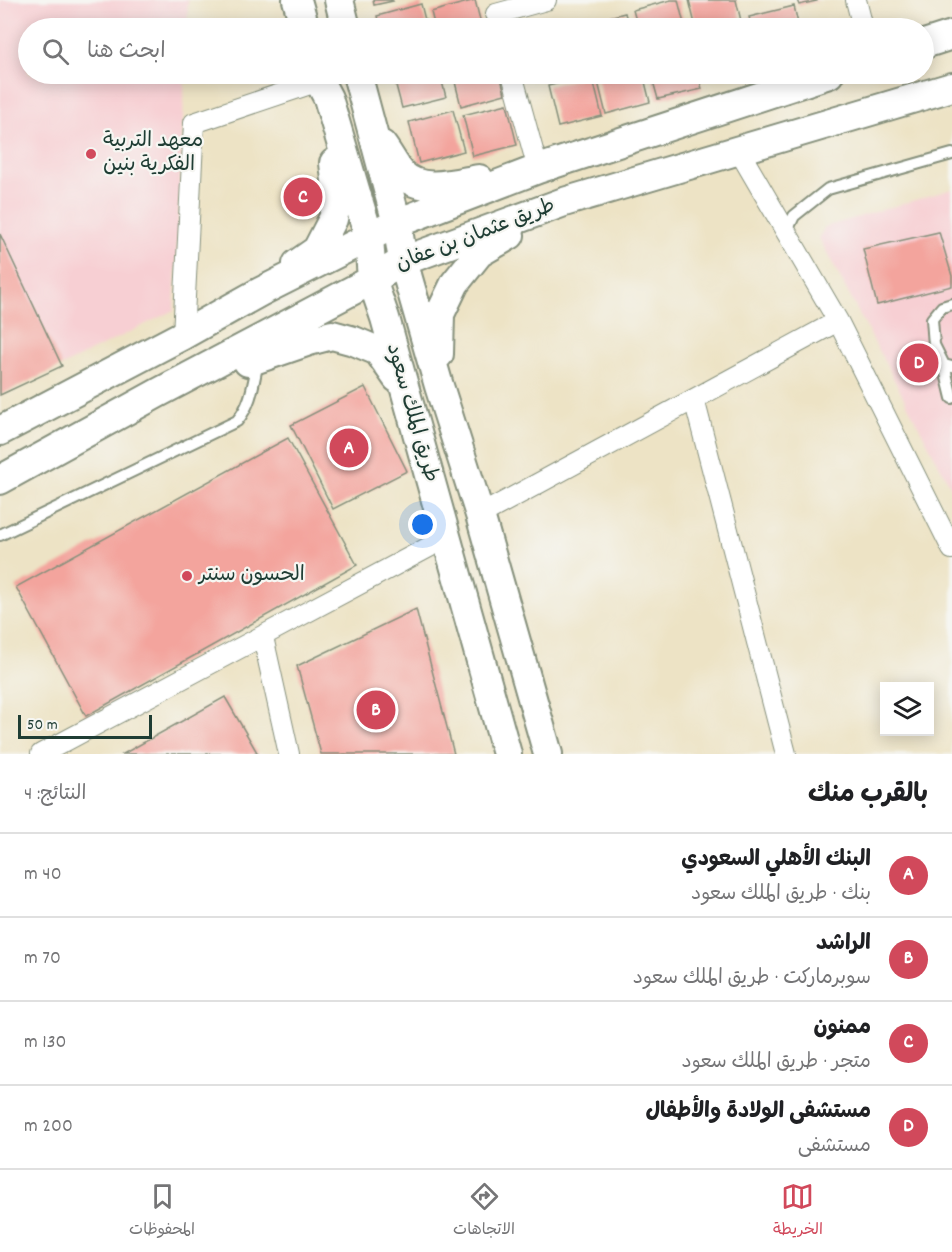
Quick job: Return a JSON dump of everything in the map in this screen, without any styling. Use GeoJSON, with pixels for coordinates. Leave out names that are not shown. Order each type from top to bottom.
{"type":"FeatureCollection","features":[{"type":"Feature","properties":{"kind":"main road"},"geometry":{"type":"LineString","coordinates":[[297,0],[302,18]]}},
{"type":"Feature","properties":{"kind":"main road"},"geometry":{"type":"LineString","coordinates":[[339,0],[344,18]]}},
{"type":"Feature","properties":{"kind":"main road"},"geometry":{"type":"LineString","coordinates":[[934,41],[952,35]]}},
{"type":"Feature","properties":{"kind":"main road"},"geometry":{"type":"LineString","coordinates":[[260,292],[317,250],[333,219],[338,197],[322,84]]}},
{"type":"Feature","properties":{"kind":"main road","name":"طريق الملك سعود"},"geometry":{"type":"LineString","coordinates":[[322,84],[369,237],[372,280],[385,318],[507,754]]}},
{"type":"Feature","properties":{"kind":"main road","name":"طريق الملك سعود"},"geometry":{"type":"LineString","coordinates":[[360,84],[397,223],[403,261],[439,386],[480,515],[548,754]]}},
{"type":"Feature","properties":{"kind":"main road","name":"طريق عثمان بن عفان"},"geometry":{"type":"LineString","coordinates":[[0,431],[260,292],[397,223],[535,171],[799,84]]}},
{"type":"Feature","properties":{"kind":"main road","name":"طريق عثمان بن عفان"},"geometry":{"type":"LineString","coordinates":[[0,480],[158,393],[372,280],[403,261],[564,202],[952,87]]}},
{"type":"Feature","properties":{"kind":"main road"},"geometry":{"type":"LineString","coordinates":[[371,128],[402,175],[420,185],[438,185],[535,171]]}},
{"type":"Feature","properties":{"kind":"main road"},"geometry":{"type":"LineString","coordinates":[[439,386],[440,314],[455,283],[480,253],[564,202]]}},
{"type":"Feature","properties":{"kind":"main road"},"geometry":{"type":"LineString","coordinates":[[158,393],[309,340],[332,335],[378,351],[397,376],[413,419]]}},
{"type":"Feature","properties":{"kind":"street"},"geometry":{"type":"LineString","coordinates":[[496,14],[546,0]]}},
{"type":"Feature","properties":{"kind":"street"},"geometry":{"type":"LineString","coordinates":[[856,0],[860,18]]}},
{"type":"Feature","properties":{"kind":"street"},"geometry":{"type":"LineString","coordinates":[[183,335],[194,123],[322,84]]}},
{"type":"Feature","properties":{"kind":"street"},"geometry":{"type":"LineString","coordinates":[[514,84],[535,171]]}},
{"type":"Feature","properties":{"kind":"street"},"geometry":{"type":"LineString","coordinates":[[739,151],[838,321],[952,549]]}},
{"type":"Feature","properties":{"kind":"street"},"geometry":{"type":"LineString","coordinates":[[480,515],[838,321]]}},
{"type":"Feature","properties":{"kind":"street"},"geometry":{"type":"LineString","coordinates":[[694,399],[786,754]]}},
{"type":"Feature","properties":{"kind":"street"},"geometry":{"type":"LineString","coordinates":[[41,754],[446,538]]}},
{"type":"Feature","properties":{"kind":"street"},"geometry":{"type":"LineString","coordinates":[[263,636],[289,754]]}},
{"type":"Feature","properties":{"kind":"lane"},"geometry":{"type":"LineString","coordinates":[[786,233],[795,216],[828,189],[952,154]]}},
{"type":"Feature","properties":{"kind":"lane"},"geometry":{"type":"LineString","coordinates":[[952,304],[942,307],[932,319],[933,345],[948,366],[952,398]]}},
{"type":"Feature","properties":{"kind":"lane"},"geometry":{"type":"LineString","coordinates":[[0,535],[237,422],[250,399],[259,358]]}},
{"type":"Feature","properties":{"kind":"shaded area","name":"معهد التربية الفكرية بنين"},"geometry":{"type":"Polygon","coordinates":[[[0,0],[188,0],[187,18],[18,18],[18,84],[185,84],[174,310],[62,366],[0,234],[0,0]]]}},
{"type":"Feature","properties":{"kind":"shaded area"},"geometry":{"type":"Polygon","coordinates":[[[952,189],[952,489],[819,238],[825,227],[952,189]]]}},
{"type":"Feature","properties":{"kind":"building"},"geometry":{"type":"Polygon","coordinates":[[[373,0],[392,0],[393,1],[374,5],[373,0]]]}},
{"type":"Feature","properties":{"kind":"building"},"geometry":{"type":"Polygon","coordinates":[[[475,0],[480,18],[432,18],[431,12],[475,0]]]}},
{"type":"Feature","properties":{"kind":"building"},"geometry":{"type":"Polygon","coordinates":[[[678,0],[682,18],[635,18],[633,10],[678,0]]]}},
{"type":"Feature","properties":{"kind":"building"},"geometry":{"type":"Polygon","coordinates":[[[689,0],[736,0],[740,18],[694,18],[689,0]]]}},
{"type":"Feature","properties":{"kind":"building"},"geometry":{"type":"Polygon","coordinates":[[[797,0],[817,0],[817,1],[799,5],[797,0]]]}},
{"type":"Feature","properties":{"kind":"building"},"geometry":{"type":"Polygon","coordinates":[[[421,4],[424,18],[378,18],[377,16],[421,4]]]}},
{"type":"Feature","properties":{"kind":"building"},"geometry":{"type":"Polygon","coordinates":[[[794,6],[797,18],[749,18],[794,6]]]}},
{"type":"Feature","properties":{"kind":"building"},"geometry":{"type":"Polygon","coordinates":[[[625,13],[626,18],[605,18],[625,13]]]}},
{"type":"Feature","properties":{"kind":"building"},"geometry":{"type":"Polygon","coordinates":[[[396,84],[443,84],[446,97],[402,108],[396,84]]]}},
{"type":"Feature","properties":{"kind":"building"},"geometry":{"type":"Polygon","coordinates":[[[456,84],[502,84],[505,94],[461,106],[456,84]]]}},
{"type":"Feature","properties":{"kind":"building"},"geometry":{"type":"Polygon","coordinates":[[[594,84],[602,116],[558,127],[548,86],[594,84]]]}},
{"type":"Feature","properties":{"kind":"building"},"geometry":{"type":"Polygon","coordinates":[[[598,84],[646,84],[650,102],[606,114],[598,84]]]}},
{"type":"Feature","properties":{"kind":"building"},"geometry":{"type":"Polygon","coordinates":[[[654,84],[701,84],[702,89],[658,99],[654,84]]]}},
{"type":"Feature","properties":{"kind":"building"},"geometry":{"type":"Polygon","coordinates":[[[507,104],[517,145],[473,156],[463,115],[507,104]]]}},
{"type":"Feature","properties":{"kind":"building"},"geometry":{"type":"Polygon","coordinates":[[[453,110],[464,151],[419,163],[409,122],[453,110]]]}},
{"type":"Feature","properties":{"kind":"building"},"geometry":{"type":"Polygon","coordinates":[[[939,232],[952,276],[952,286],[877,305],[863,249],[939,232]]]}},
{"type":"Feature","properties":{"kind":"building"},"geometry":{"type":"Polygon","coordinates":[[[0,234],[62,366],[0,395],[0,234]]]}},
{"type":"Feature","properties":{"kind":"building"},"geometry":{"type":"Polygon","coordinates":[[[365,387],[407,471],[333,509],[291,425],[365,387]]]}},
{"type":"Feature","properties":{"kind":"building","name":"الحسون سنتر"},"geometry":{"type":"Polygon","coordinates":[[[288,438],[357,565],[86,716],[16,587],[288,438]]]}},
{"type":"Feature","properties":{"kind":"building"},"geometry":{"type":"Polygon","coordinates":[[[416,609],[454,754],[321,754],[297,666],[416,609]]]}},
{"type":"Feature","properties":{"kind":"building"},"geometry":{"type":"Polygon","coordinates":[[[225,697],[258,754],[123,754],[225,697]]]}},
{"type":"Feature","properties":{"kind":"place","name":"معهد التربية الفكرية بنين"},"geometry":{"type":"Point","coordinates":[91,154]}},
{"type":"Feature","properties":{"kind":"place","name":"ممنون"},"geometry":{"type":"Point","coordinates":[303,197]}},
{"type":"Feature","properties":{"kind":"place","name":"مستشفى الولادة والأطفال"},"geometry":{"type":"Point","coordinates":[919,363]}},
{"type":"Feature","properties":{"kind":"place","name":"البنك الأهلي السعودي"},"geometry":{"type":"Point","coordinates":[349,448]}},
{"type":"Feature","properties":{"kind":"place","name":"الحسون سنتر"},"geometry":{"type":"Point","coordinates":[187,576]}},
{"type":"Feature","properties":{"kind":"place","name":"الراشد"},"geometry":{"type":"Point","coordinates":[376,710]}}]}
